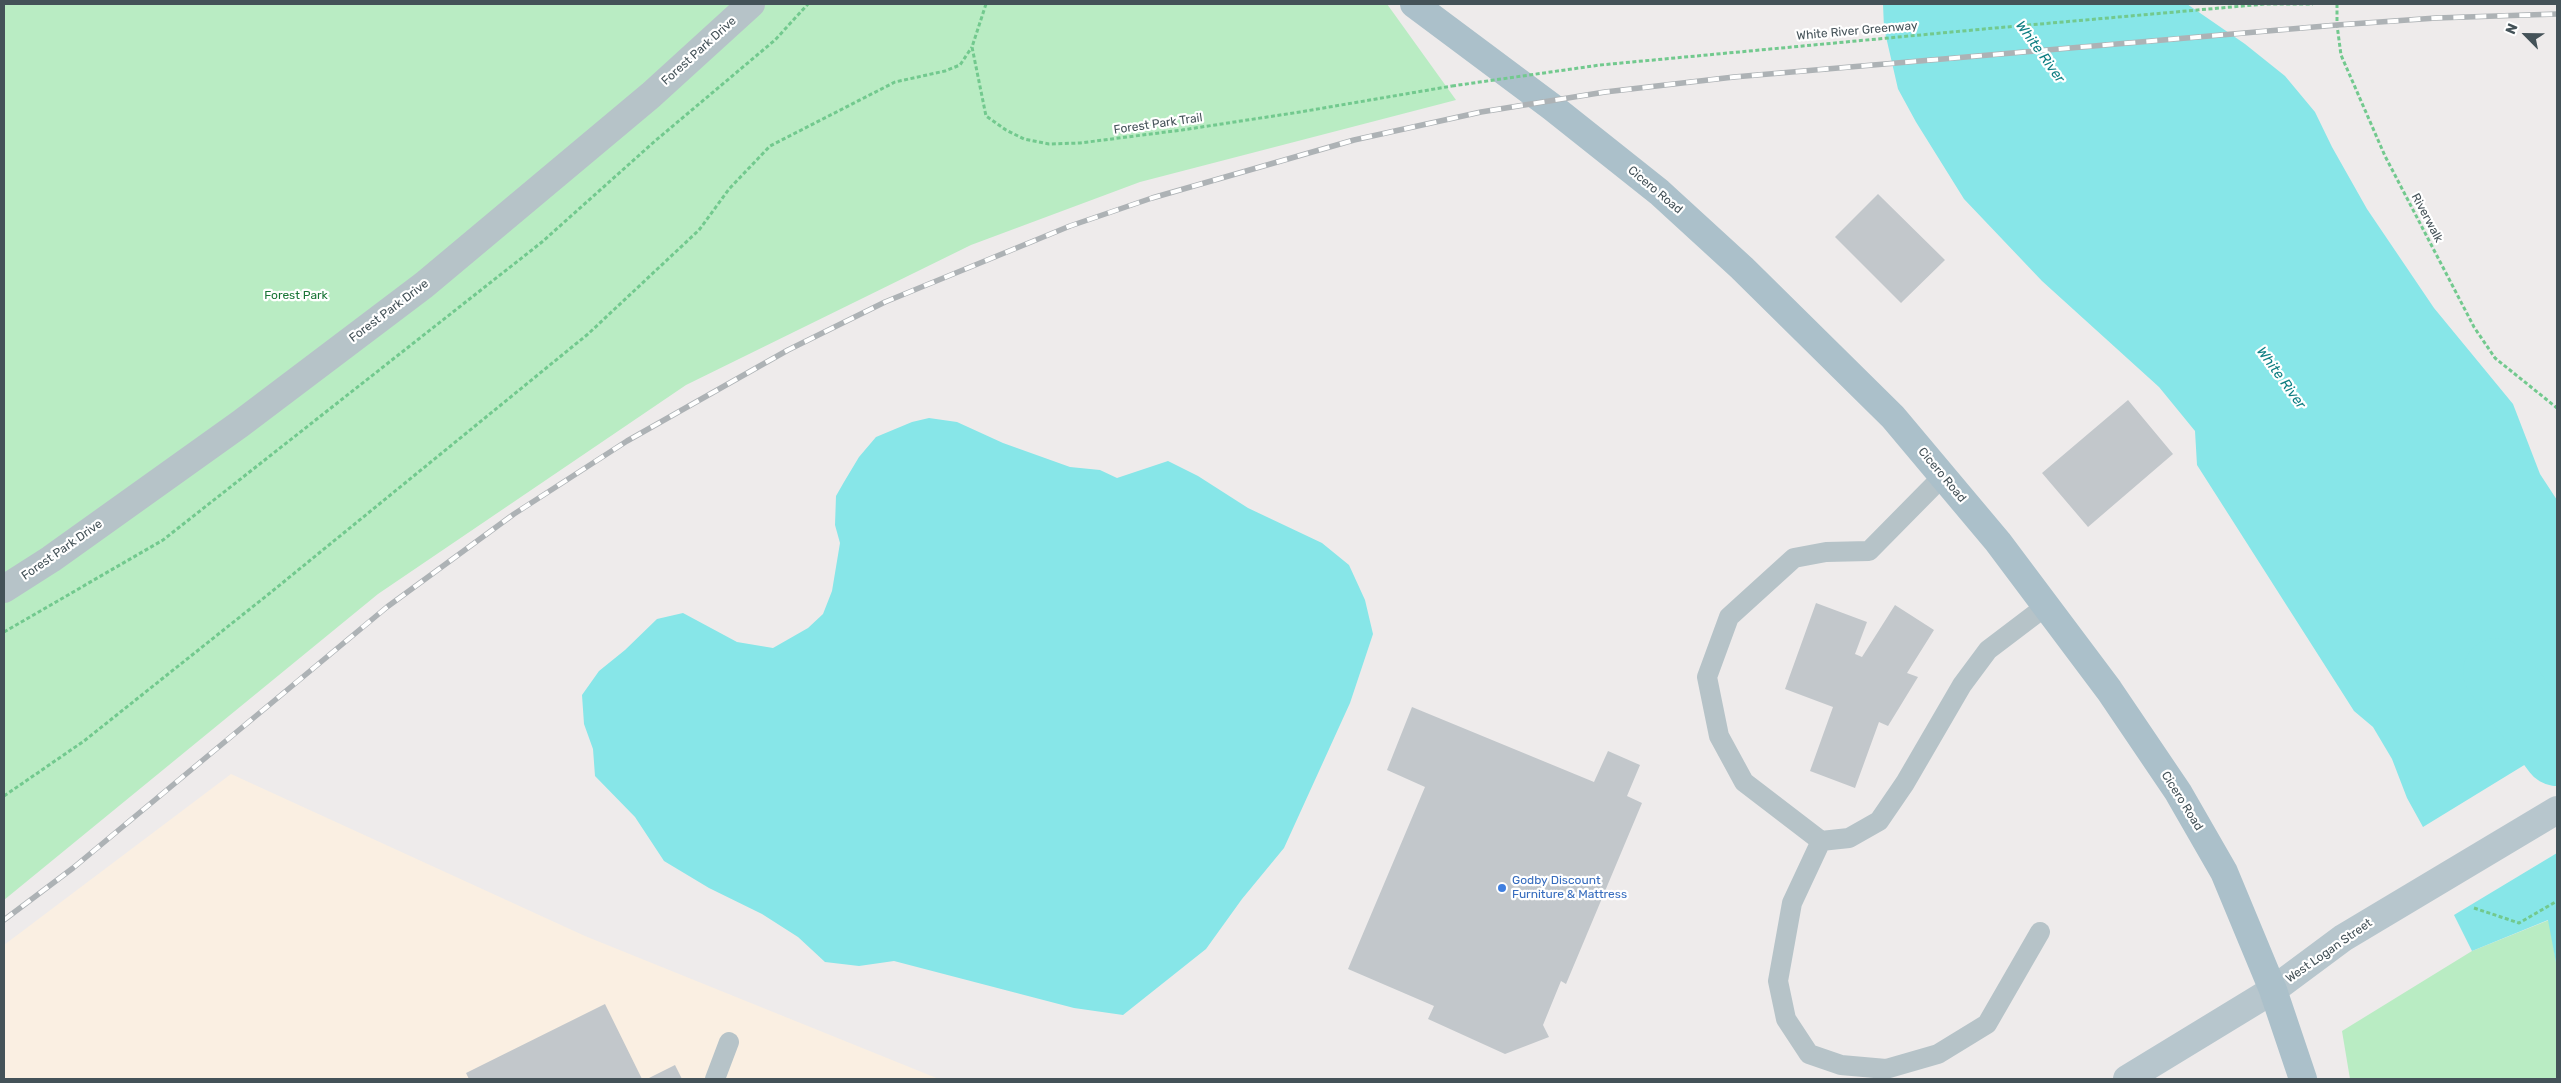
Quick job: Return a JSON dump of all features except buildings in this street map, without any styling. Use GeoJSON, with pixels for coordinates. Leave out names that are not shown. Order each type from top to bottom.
{"type":"FeatureCollection","features":[{"type":"Feature","properties":{"kind":"main road","name":"Cicero Road"},"geometry":{"type":"LineString","coordinates":[[1414,4],[1552,107],[1659,192],[1742,268],[1893,417],[1998,542],[2109,690],[2178,792],[2224,872],[2273,990],[2303,1079]]}},
{"type":"Feature","properties":{"kind":"street","name":"Forest Park Drive"},"geometry":{"type":"LineString","coordinates":[[4,589],[51,559],[240,424],[424,285],[651,94],[751,4]]}},
{"type":"Feature","properties":{"kind":"street","name":"West Logan Street"},"geometry":{"type":"LineString","coordinates":[[2128,1079],[2273,990],[2343,938],[2557,810]]}},
{"type":"Feature","properties":{"kind":"lane"},"geometry":{"type":"LineString","coordinates":[[1943,476],[1869,551],[1826,552],[1794,558],[1729,617],[1707,677],[1719,736],[1744,782],[1821,840],[1849,838],[1879,821],[1905,783],[1962,685],[1988,650],[2046,606]]}},
{"type":"Feature","properties":{"kind":"lane"},"geometry":{"type":"LineString","coordinates":[[1821,840],[1792,903],[1778,981],[1786,1019],[1809,1054],[1841,1065],[1886,1069],[1938,1054],[1988,1024],[2040,932]]}},
{"type":"Feature","properties":{"kind":"lane"},"geometry":{"type":"LineString","coordinates":[[715,1079],[729,1042]]}},
{"type":"Feature","properties":{"kind":"path","name":"Forest Park Trail"},"geometry":{"type":"LineString","coordinates":[[986,4],[972,47],[986,116],[1006,130],[1024,139],[1049,144],[1080,143],[1192,128],[1452,86]]}},
{"type":"Feature","properties":{"kind":"path","name":"White River Greenway"},"geometry":{"type":"LineString","coordinates":[[1452,86],[1600,65],[1797,46],[2266,4],[2312,4]]}},
{"type":"Feature","properties":{"kind":"path","name":"Riverwalk"},"geometry":{"type":"LineString","coordinates":[[2337,4],[2337,25],[2341,55],[2385,156],[2474,327],[2495,358],[2557,408]]}},
{"type":"Feature","properties":{"kind":"path"},"geometry":{"type":"LineString","coordinates":[[4,796],[84,741],[588,334],[699,230],[729,189],[770,146],[895,82],[945,71],[960,65],[972,47]]}},
{"type":"Feature","properties":{"kind":"path"},"geometry":{"type":"LineString","coordinates":[[2474,908],[2520,924],[2557,901]]}},
{"type":"Feature","properties":{"kind":"shaded area"},"geometry":{"type":"Polygon","coordinates":[[[231,774],[585,936],[939,1079],[4,1079],[4,945],[231,774]]]}},
{"type":"Feature","properties":{"kind":"green space","name":"Forest Park"},"geometry":{"type":"Polygon","coordinates":[[[4,4],[1387,4],[1456,100],[1140,182],[971,245],[686,385],[378,594],[4,900],[4,4]]]}},
{"type":"Feature","properties":{"kind":"green space"},"geometry":{"type":"Polygon","coordinates":[[[2549,920],[2557,968],[2557,1079],[2350,1079],[2342,1031],[2472,951],[2549,920]]]}},
{"type":"Feature","properties":{"kind":"water"},"geometry":{"type":"Polygon","coordinates":[[[1883,4],[2187,4],[2245,44],[2285,76],[2315,112],[2332,147],[2367,209],[2434,308],[2513,404],[2540,474],[2557,500],[2557,745],[2423,827],[2407,798],[2392,759],[2373,727],[2354,711],[2197,465],[2195,431],[2159,387],[2042,281],[1964,199],[1916,122],[1898,89],[1884,28],[1883,4]]]}},
{"type":"Feature","properties":{"kind":"water"},"geometry":{"type":"Polygon","coordinates":[[[929,418],[957,422],[1003,443],[1070,467],[1100,470],[1117,478],[1168,461],[1198,476],[1248,508],[1322,543],[1349,565],[1365,600],[1373,634],[1350,703],[1284,848],[1242,899],[1206,949],[1123,1015],[1074,1008],[894,961],[859,966],[825,962],[798,937],[762,914],[709,888],[664,861],[635,817],[595,776],[593,749],[584,724],[582,695],[599,671],[625,650],[657,619],[683,613],[737,642],[773,648],[808,628],[823,614],[832,591],[840,543],[835,525],[836,496],[844,482],[859,457],[876,437],[912,422],[929,418]]]}},
{"type":"Feature","properties":{"kind":"water"},"geometry":{"type":"Polygon","coordinates":[[[2557,853],[2557,968],[2548,920],[2472,951],[2454,915],[2557,853]]]}},
{"type":"Feature","properties":{"kind":"waterway","name":"White River"},"geometry":{"type":"LineString","coordinates":[[2497,672],[2557,752]]}},
{"type":"Feature","properties":{"kind":"railway"},"geometry":{"type":"LineString","coordinates":[[4,920],[73,868],[387,607],[514,514],[627,441],[788,350],[885,302],[1070,226],[1152,198],[1354,140],[1481,112],[1605,92],[1734,77],[2337,25],[2436,18],[2557,14]]}},
{"type":"Feature","properties":{"kind":"place","name":"Godby Discount Furniture & Mattress"},"geometry":{"type":"Point","coordinates":[1502,888]}}]}
